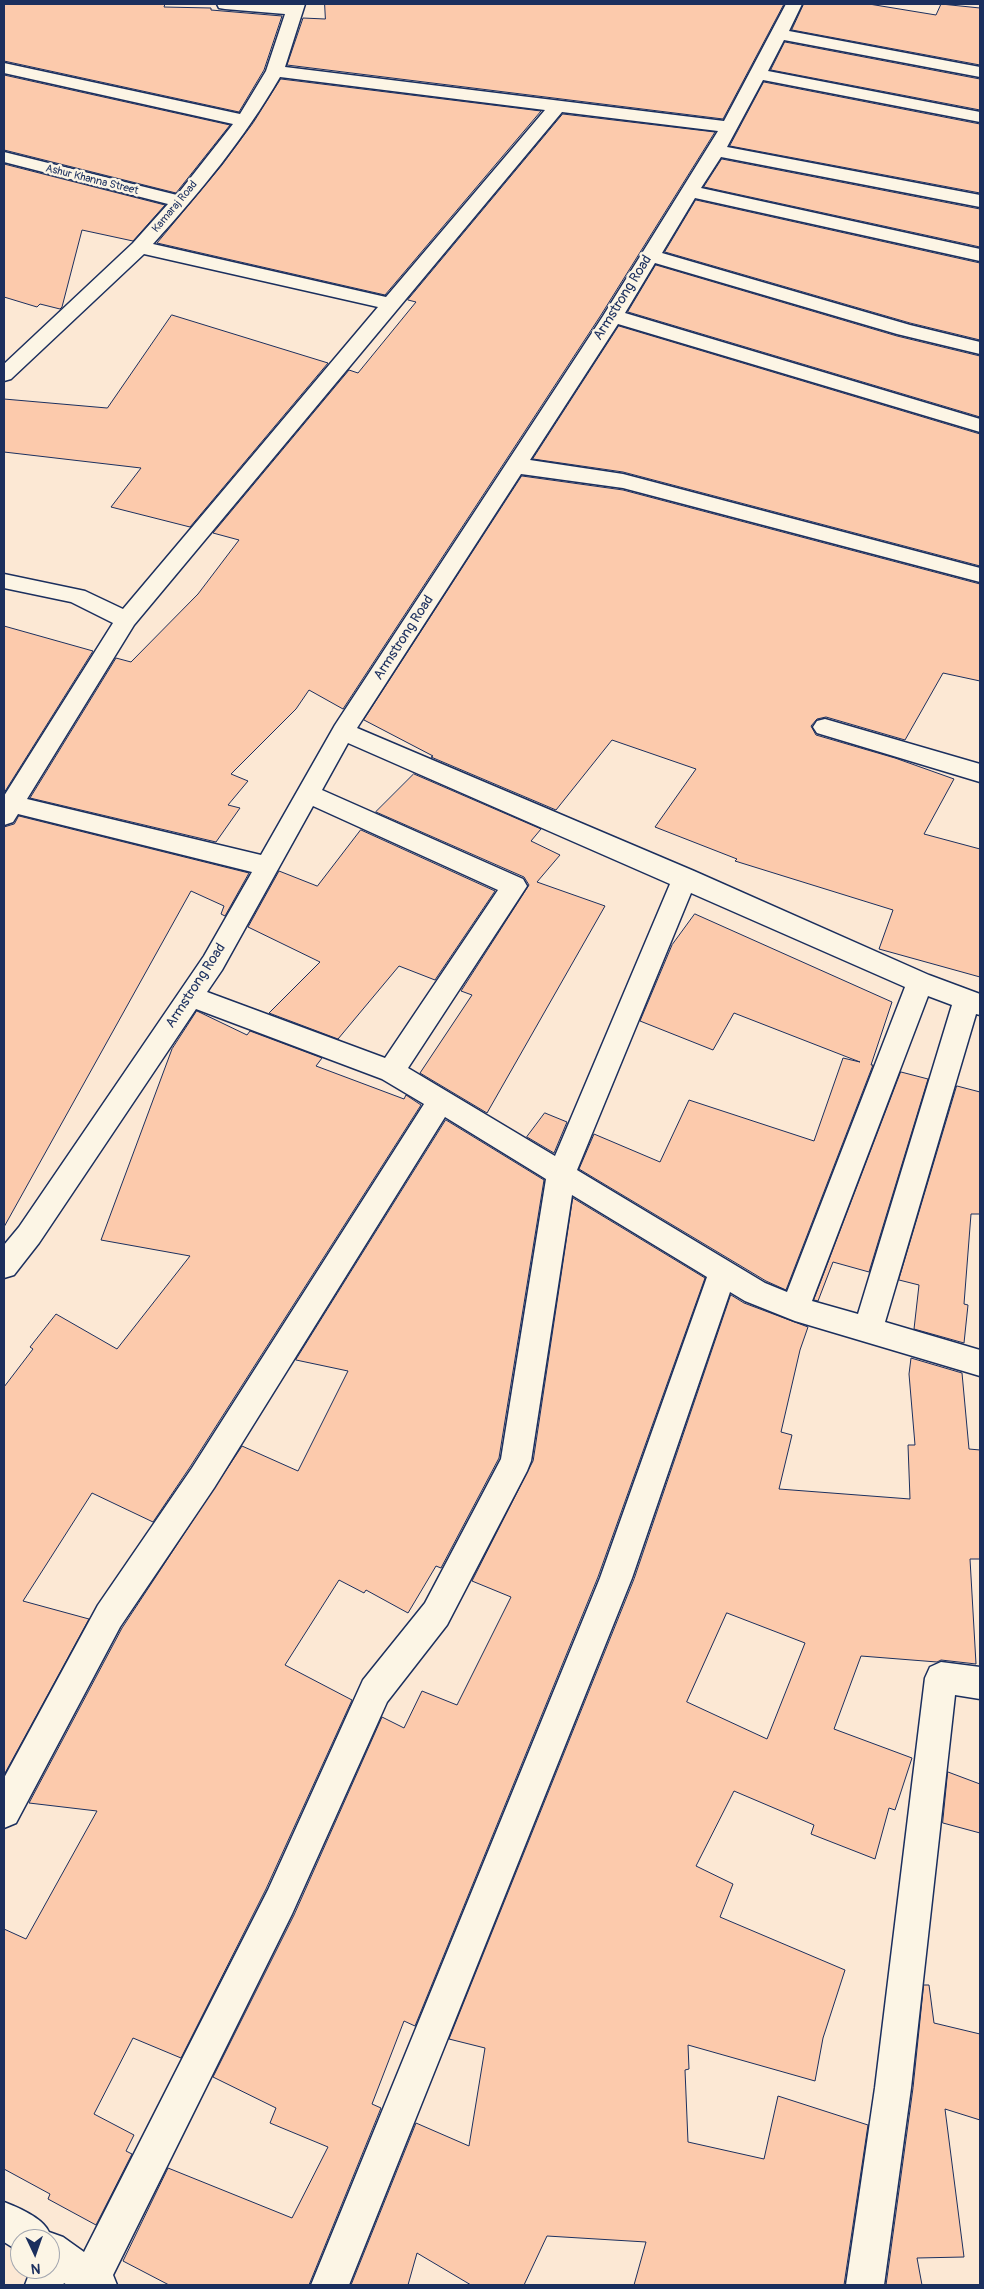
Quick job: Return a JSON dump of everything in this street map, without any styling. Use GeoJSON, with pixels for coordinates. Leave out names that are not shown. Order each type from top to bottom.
{"type":"FeatureCollection","features":[{"type":"Feature","properties":{"kind":"street"},"geometry":{"type":"LineString","coordinates":[[225,4],[296,7]]}},
{"type":"Feature","properties":{"kind":"street","name":"Armstrong Road"},"geometry":{"type":"LineString","coordinates":[[4,1266],[29,1235],[213,963],[343,731],[613,316],[730,127],[794,4]]}},
{"type":"Feature","properties":{"kind":"street","name":"Kamaraj Road"},"geometry":{"type":"LineString","coordinates":[[4,375],[140,248],[181,202],[244,121],[275,70],[296,7]]}},
{"type":"Feature","properties":{"kind":"street"},"geometry":{"type":"LineString","coordinates":[[778,34],[980,72]]}},
{"type":"Feature","properties":{"kind":"street"},"geometry":{"type":"LineString","coordinates":[[4,68],[244,121]]}},
{"type":"Feature","properties":{"kind":"street"},"geometry":{"type":"LineString","coordinates":[[275,70],[730,127]]}},
{"type":"Feature","properties":{"kind":"street"},"geometry":{"type":"LineString","coordinates":[[757,74],[980,117]]}},
{"type":"Feature","properties":{"kind":"street"},"geometry":{"type":"LineString","coordinates":[[268,866],[7,810],[126,620],[558,105]]}},
{"type":"Feature","properties":{"kind":"street"},"geometry":{"type":"LineString","coordinates":[[714,150],[980,201]]}},
{"type":"Feature","properties":{"kind":"street","name":"Ashur Khanna Street"},"geometry":{"type":"LineString","coordinates":[[4,157],[181,202]]}},
{"type":"Feature","properties":{"kind":"street"},"geometry":{"type":"LineString","coordinates":[[689,191],[980,255]]}},
{"type":"Feature","properties":{"kind":"street"},"geometry":{"type":"LineString","coordinates":[[140,248],[390,304]]}},
{"type":"Feature","properties":{"kind":"street"},"geometry":{"type":"LineString","coordinates":[[649,255],[904,330],[980,348]]}},
{"type":"Feature","properties":{"kind":"street"},"geometry":{"type":"LineString","coordinates":[[613,316],[980,426]]}},
{"type":"Feature","properties":{"kind":"street"},"geometry":{"type":"LineString","coordinates":[[515,467],[531,467],[623,481],[980,576]]}},
{"type":"Feature","properties":{"kind":"street"},"geometry":{"type":"LineString","coordinates":[[4,581],[78,596],[126,620]]}},
{"type":"Feature","properties":{"kind":"street"},"geometry":{"type":"LineString","coordinates":[[825,727],[980,773]]}},
{"type":"Feature","properties":{"kind":"street"},"geometry":{"type":"LineString","coordinates":[[343,731],[685,878],[920,982],[974,1002],[868,1329]]}},
{"type":"Feature","properties":{"kind":"street"},"geometry":{"type":"LineString","coordinates":[[308,794],[514,886],[391,1071]]}},
{"type":"Feature","properties":{"kind":"street"},"geometry":{"type":"LineString","coordinates":[[60,2264],[94,2282],[280,1902],[376,1691],[436,1614],[516,1461],[560,1175],[685,878]]}},
{"type":"Feature","properties":{"kind":"street"},"geometry":{"type":"LineString","coordinates":[[795,1308],[920,982]]}},
{"type":"Feature","properties":{"kind":"street"},"geometry":{"type":"LineString","coordinates":[[190,996],[391,1071],[755,1292],[795,1308],[980,1363]]}},
{"type":"Feature","properties":{"kind":"street"},"geometry":{"type":"LineString","coordinates":[[4,1811],[109,1616],[203,1478],[440,1102]]}},
{"type":"Feature","properties":{"kind":"street"},"geometry":{"type":"LineString","coordinates":[[330,2285],[616,1578],[724,1272]]}},
{"type":"Feature","properties":{"kind":"street"},"geometry":{"type":"LineString","coordinates":[[865,2285],[893,2088],[941,1678],[980,1683]]}},
{"type":"Feature","properties":{"kind":"building"},"geometry":{"type":"Polygon","coordinates":[[[4,4],[165,4],[164,7],[211,8],[211,10],[282,16],[264,70],[239,112],[4,61],[4,4]]]}},
{"type":"Feature","properties":{"kind":"building"},"geometry":{"type":"Polygon","coordinates":[[[325,4],[784,4],[723,119],[287,65],[303,18],[325,19],[325,4]]]}},
{"type":"Feature","properties":{"kind":"building"},"geometry":{"type":"Polygon","coordinates":[[[804,4],[869,4],[936,15],[941,4],[980,8],[980,65],[792,30],[804,4]]]}},
{"type":"Feature","properties":{"kind":"building"},"geometry":{"type":"Polygon","coordinates":[[[785,42],[980,79],[980,110],[771,70],[785,42]]]}},
{"type":"Feature","properties":{"kind":"building"},"geometry":{"type":"Polygon","coordinates":[[[4,75],[230,125],[176,193],[4,150],[4,75]]]}},
{"type":"Feature","properties":{"kind":"building"},"geometry":{"type":"Polygon","coordinates":[[[281,79],[541,111],[385,295],[157,243],[222,165],[253,123],[281,79]]]}},
{"type":"Feature","properties":{"kind":"building"},"geometry":{"type":"Polygon","coordinates":[[[764,82],[980,124],[980,193],[730,146],[764,82]]]}},
{"type":"Feature","properties":{"kind":"building"},"geometry":{"type":"Polygon","coordinates":[[[563,114],[715,132],[601,315],[343,709],[309,690],[296,709],[231,774],[248,781],[228,805],[240,808],[216,842],[30,798],[116,658],[131,662],[198,594],[239,540],[213,533],[349,370],[358,373],[416,302],[408,300],[563,114]]]}},
{"type":"Feature","properties":{"kind":"building"},"geometry":{"type":"Polygon","coordinates":[[[722,159],[980,209],[980,247],[704,187],[722,159]]]}},
{"type":"Feature","properties":{"kind":"building"},"geometry":{"type":"Polygon","coordinates":[[[4,164],[165,205],[133,241],[82,230],[62,307],[60,309],[40,304],[37,307],[4,297],[4,164]]]}},
{"type":"Feature","properties":{"kind":"building"},"geometry":{"type":"Polygon","coordinates":[[[696,200],[980,263],[980,340],[910,323],[665,252],[696,200]]]}},
{"type":"Feature","properties":{"kind":"building"},"geometry":{"type":"Polygon","coordinates":[[[656,265],[897,336],[980,356],[980,417],[628,312],[656,265]]]}},
{"type":"Feature","properties":{"kind":"building"},"geometry":{"type":"Polygon","coordinates":[[[172,315],[328,363],[190,527],[111,507],[141,468],[4,452],[4,399],[107,408],[172,315]]]}},
{"type":"Feature","properties":{"kind":"building"},"geometry":{"type":"Polygon","coordinates":[[[619,326],[980,434],[980,566],[623,472],[533,459],[619,326]]]}},
{"type":"Feature","properties":{"kind":"building"},"geometry":{"type":"Polygon","coordinates":[[[522,476],[623,490],[980,584],[980,681],[943,673],[905,740],[826,717],[817,719],[811,726],[816,735],[895,758],[954,779],[924,834],[980,849],[980,977],[879,949],[893,910],[735,861],[737,859],[655,827],[696,769],[612,740],[556,810],[431,757],[433,756],[364,720],[522,476]]]}},
{"type":"Feature","properties":{"kind":"building"},"geometry":{"type":"Polygon","coordinates":[[[4,626],[93,651],[4,793],[4,626]]]}},
{"type":"Feature","properties":{"kind":"building"},"geometry":{"type":"Polygon","coordinates":[[[414,774],[541,829],[531,841],[560,855],[537,882],[605,906],[487,1113],[420,1073],[472,995],[461,991],[529,885],[524,877],[376,812],[414,774]]]}},
{"type":"Feature","properties":{"kind":"building"},"geometry":{"type":"Polygon","coordinates":[[[19,816],[249,873],[225,916],[221,914],[224,906],[191,891],[4,1227],[4,827],[14,824],[19,816]]]}},
{"type":"Feature","properties":{"kind":"building"},"geometry":{"type":"Polygon","coordinates":[[[361,830],[495,891],[435,980],[399,966],[338,1039],[269,1013],[320,962],[248,927],[279,871],[317,886],[361,830]]]}},
{"type":"Feature","properties":{"kind":"building"},"geometry":{"type":"Polygon","coordinates":[[[695,914],[892,1002],[871,1065],[873,1065],[786,1290],[766,1281],[579,1169],[594,1134],[660,1162],[689,1100],[814,1141],[843,1058],[860,1062],[734,1013],[713,1050],[640,1021],[672,945],[695,914]]]}},
{"type":"Feature","properties":{"kind":"building"},"geometry":{"type":"Polygon","coordinates":[[[197,1011],[247,1035],[250,1031],[322,1058],[316,1066],[404,1099],[406,1095],[421,1105],[153,1522],[92,1493],[23,1601],[89,1619],[4,1775],[4,1387],[33,1349],[30,1347],[56,1314],[117,1349],[190,1256],[101,1240],[172,1049],[197,1011]]]}},
{"type":"Feature","properties":{"kind":"building"},"geometry":{"type":"Polygon","coordinates":[[[901,1072],[928,1079],[869,1272],[833,1262],[818,1301],[814,1300],[901,1072]]]}},
{"type":"Feature","properties":{"kind":"building"},"geometry":{"type":"Polygon","coordinates":[[[957,1086],[980,1092],[980,1214],[971,1214],[964,1304],[968,1305],[964,1343],[914,1329],[919,1285],[899,1280],[957,1086]]]}},
{"type":"Feature","properties":{"kind":"building"},"geometry":{"type":"Polygon","coordinates":[[[545,1113],[567,1122],[554,1153],[527,1137],[545,1113]]]}},
{"type":"Feature","properties":{"kind":"building"},"geometry":{"type":"Polygon","coordinates":[[[446,1120],[544,1180],[499,1458],[441,1568],[436,1566],[408,1613],[366,1590],[364,1593],[339,1580],[285,1665],[352,1700],[266,1889],[181,2058],[133,2038],[94,2114],[134,2135],[126,2151],[132,2154],[96,2225],[48,2199],[50,2194],[4,2169],[4,1929],[26,1939],[97,1811],[29,1803],[122,1628],[242,1446],[298,1471],[348,1371],[296,1360],[446,1120]]]}},
{"type":"Feature","properties":{"kind":"building"},"geometry":{"type":"Polygon","coordinates":[[[573,1198],[705,1278],[598,1577],[415,2026],[404,2021],[372,2104],[381,2108],[309,2285],[169,2285],[123,2261],[168,2168],[292,2218],[328,2147],[270,2123],[276,2108],[213,2077],[294,1915],[382,1717],[404,1728],[422,1691],[457,1705],[511,1597],[472,1581],[533,1461],[573,1198]]]}},
{"type":"Feature","properties":{"kind":"building"},"geometry":{"type":"Polygon","coordinates":[[[731,1295],[744,1303],[808,1327],[800,1350],[781,1432],[792,1435],[779,1489],[910,1499],[908,1445],[915,1445],[909,1374],[911,1358],[962,1373],[969,1449],[980,1450],[980,1559],[970,1559],[976,1664],[941,1660],[937,1662],[861,1656],[834,1729],[912,1758],[895,1810],[889,1808],[875,1859],[811,1834],[814,1825],[734,1791],[696,1866],[733,1884],[720,1917],[845,1970],[823,2038],[815,2081],[688,2045],[689,2069],[685,2070],[688,2142],[764,2159],[778,2096],[868,2125],[844,2285],[634,2285],[646,2242],[547,2236],[524,2285],[471,2285],[417,2253],[408,2285],[351,2285],[416,2123],[469,2146],[485,2048],[449,2039],[634,1579],[731,1295]],[[727,1613],[687,1702],[767,1739],[805,1643],[727,1613]]]}},
{"type":"Feature","properties":{"kind":"building"},"geometry":{"type":"Polygon","coordinates":[[[948,1772],[980,1784],[980,1833],[943,1823],[948,1772]]]}},
{"type":"Feature","properties":{"kind":"building"},"geometry":{"type":"Polygon","coordinates":[[[924,1985],[929,1985],[934,2023],[980,2034],[980,2120],[945,2109],[964,2257],[917,2258],[922,2285],[886,2285],[913,2088],[924,1985]]]}}]}
